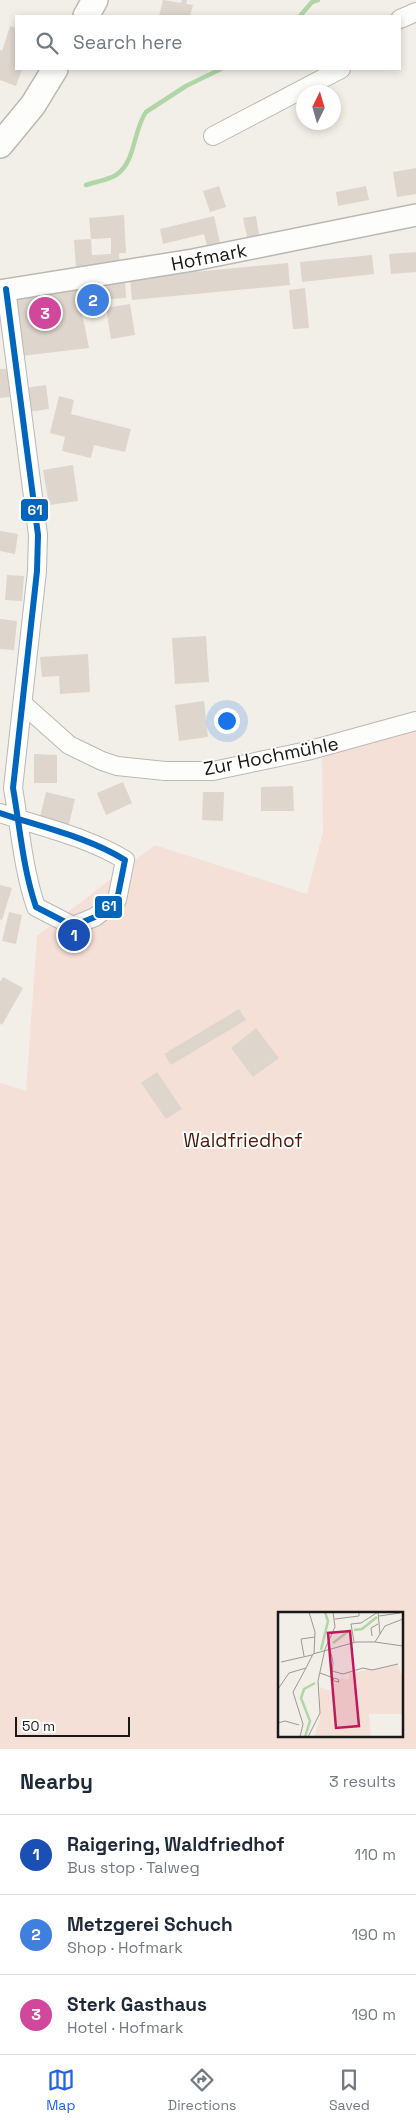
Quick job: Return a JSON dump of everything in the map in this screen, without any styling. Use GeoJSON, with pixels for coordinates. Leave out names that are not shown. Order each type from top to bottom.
{"type":"FeatureCollection","features":[{"type":"Feature","properties":{"kind":"main road"},"geometry":{"type":"LineString","coordinates":[[87,15],[95,0]]}},
{"type":"Feature","properties":{"kind":"main road"},"geometry":{"type":"LineString","coordinates":[[0,145],[34,105],[54,70]]}},
{"type":"Feature","properties":{"kind":"street"},"geometry":{"type":"LineString","coordinates":[[401,19],[416,12]]}},
{"type":"Feature","properties":{"kind":"street"},"geometry":{"type":"LineString","coordinates":[[213,136],[339,70]]}},
{"type":"Feature","properties":{"kind":"street","name":"Hofmark"},"geometry":{"type":"LineString","coordinates":[[3,290],[193,260],[416,215]]}},
{"type":"Feature","properties":{"kind":"street"},"geometry":{"type":"LineString","coordinates":[[0,813],[18,819],[106,848],[125,860],[117,900],[95,918],[73,926],[36,908],[28,882],[18,819],[13,788],[37,571],[38,535],[3,290]]}},
{"type":"Feature","properties":{"kind":"street","name":"Zur Hochmühle"},"geometry":{"type":"LineString","coordinates":[[23,704],[69,745],[102,761],[117,766],[165,771],[213,771],[307,751],[416,721]]}},
{"type":"Feature","properties":{"kind":"green space","name":"Waldfriedhof"},"geometry":{"type":"Polygon","coordinates":[[[416,721],[416,1749],[0,1749],[0,1083],[26,1091],[37,936],[155,845],[307,894],[323,832],[322,756],[416,721]]]}},
{"type":"Feature","properties":{"kind":"building"},"geometry":{"type":"Polygon","coordinates":[[[163,0],[181,3],[182,0],[187,0],[186,4],[193,5],[190,15],[159,15],[163,0]]]}},
{"type":"Feature","properties":{"kind":"building"},"geometry":{"type":"Polygon","coordinates":[[[10,26],[15,28],[15,70],[22,70],[16,86],[0,80],[0,50],[2,51],[10,26]]]}},
{"type":"Feature","properties":{"kind":"building"},"geometry":{"type":"Polygon","coordinates":[[[416,168],[416,194],[397,197],[393,172],[416,168]]]}},
{"type":"Feature","properties":{"kind":"building"},"geometry":{"type":"Polygon","coordinates":[[[219,186],[226,207],[210,212],[203,191],[219,186]]]}},
{"type":"Feature","properties":{"kind":"building"},"geometry":{"type":"Polygon","coordinates":[[[366,186],[369,200],[338,206],[336,192],[366,186]]]}},
{"type":"Feature","properties":{"kind":"building"},"geometry":{"type":"Polygon","coordinates":[[[124,215],[126,253],[119,253],[120,266],[76,269],[74,240],[91,239],[89,218],[124,215]],[[111,238],[91,239],[92,255],[111,254],[111,238]]]}},
{"type":"Feature","properties":{"kind":"building"},"geometry":{"type":"Polygon","coordinates":[[[214,216],[220,243],[207,246],[204,234],[163,244],[160,229],[214,216]]]}},
{"type":"Feature","properties":{"kind":"building"},"geometry":{"type":"Polygon","coordinates":[[[256,216],[259,235],[247,237],[243,218],[256,216]]]}},
{"type":"Feature","properties":{"kind":"building"},"geometry":{"type":"Polygon","coordinates":[[[416,252],[416,272],[391,274],[389,254],[416,252]]]}},
{"type":"Feature","properties":{"kind":"building"},"geometry":{"type":"Polygon","coordinates":[[[372,255],[374,274],[302,282],[300,262],[372,255]]]}},
{"type":"Feature","properties":{"kind":"building"},"geometry":{"type":"Polygon","coordinates":[[[288,263],[290,285],[132,300],[130,278],[288,263]]]}},
{"type":"Feature","properties":{"kind":"building"},"geometry":{"type":"Polygon","coordinates":[[[125,279],[126,298],[93,300],[92,282],[125,279]]]}},
{"type":"Feature","properties":{"kind":"building"},"geometry":{"type":"Polygon","coordinates":[[[77,288],[89,348],[21,356],[14,298],[77,288]]]}},
{"type":"Feature","properties":{"kind":"building"},"geometry":{"type":"Polygon","coordinates":[[[305,288],[309,328],[293,329],[289,290],[305,288]]]}},
{"type":"Feature","properties":{"kind":"building"},"geometry":{"type":"Polygon","coordinates":[[[130,304],[135,335],[111,339],[106,308],[130,304]]]}},
{"type":"Feature","properties":{"kind":"building"},"geometry":{"type":"Polygon","coordinates":[[[0,369],[7,369],[10,397],[0,398],[0,369]]]}},
{"type":"Feature","properties":{"kind":"building"},"geometry":{"type":"Polygon","coordinates":[[[46,385],[49,409],[27,412],[24,388],[46,385]]]}},
{"type":"Feature","properties":{"kind":"building"},"geometry":{"type":"Polygon","coordinates":[[[59,396],[74,400],[71,414],[131,429],[125,452],[94,445],[91,458],[62,451],[65,437],[50,433],[59,396]]]}},
{"type":"Feature","properties":{"kind":"building"},"geometry":{"type":"Polygon","coordinates":[[[73,465],[78,501],[49,505],[43,470],[73,465]]]}},
{"type":"Feature","properties":{"kind":"building"},"geometry":{"type":"Polygon","coordinates":[[[0,531],[18,534],[15,554],[0,551],[0,531]]]}},
{"type":"Feature","properties":{"kind":"building"},"geometry":{"type":"Polygon","coordinates":[[[7,575],[24,576],[22,601],[5,600],[7,575]]]}},
{"type":"Feature","properties":{"kind":"building"},"geometry":{"type":"Polygon","coordinates":[[[0,619],[17,621],[14,650],[0,649],[0,619]]]}},
{"type":"Feature","properties":{"kind":"building"},"geometry":{"type":"Polygon","coordinates":[[[206,636],[209,682],[175,684],[172,638],[206,636]]]}},
{"type":"Feature","properties":{"kind":"building"},"geometry":{"type":"Polygon","coordinates":[[[88,654],[90,692],[60,694],[59,676],[42,677],[40,657],[88,654]]]}},
{"type":"Feature","properties":{"kind":"building"},"geometry":{"type":"Polygon","coordinates":[[[204,701],[208,737],[179,741],[175,705],[204,701]]]}},
{"type":"Feature","properties":{"kind":"building"},"geometry":{"type":"Polygon","coordinates":[[[34,754],[57,755],[57,783],[34,783],[34,754]]]}},
{"type":"Feature","properties":{"kind":"building"},"geometry":{"type":"Polygon","coordinates":[[[123,782],[132,803],[106,815],[97,793],[123,782]]]}},
{"type":"Feature","properties":{"kind":"building"},"geometry":{"type":"Polygon","coordinates":[[[293,786],[294,811],[261,811],[261,787],[293,786]]]}},
{"type":"Feature","properties":{"kind":"building"},"geometry":{"type":"Polygon","coordinates":[[[46,792],[75,799],[68,828],[39,821],[46,792]]]}},
{"type":"Feature","properties":{"kind":"building"},"geometry":{"type":"Polygon","coordinates":[[[203,792],[224,792],[223,821],[202,820],[203,792]]]}},
{"type":"Feature","properties":{"kind":"building"},"geometry":{"type":"Polygon","coordinates":[[[0,885],[12,888],[2,920],[0,919],[0,885]]]}},
{"type":"Feature","properties":{"kind":"building"},"geometry":{"type":"Polygon","coordinates":[[[9,912],[22,915],[16,944],[2,941],[9,912]]]}},
{"type":"Feature","properties":{"kind":"building"},"geometry":{"type":"Polygon","coordinates":[[[3,977],[23,988],[2,1025],[0,1023],[0,982],[3,977]]]}},
{"type":"Feature","properties":{"kind":"building"},"geometry":{"type":"Polygon","coordinates":[[[239,1009],[246,1020],[171,1065],[164,1054],[239,1009]]]}},
{"type":"Feature","properties":{"kind":"building"},"geometry":{"type":"Polygon","coordinates":[[[256,1028],[279,1058],[253,1077],[231,1048],[256,1028]]]}},
{"type":"Feature","properties":{"kind":"building"},"geometry":{"type":"Polygon","coordinates":[[[157,1072],[182,1109],[166,1119],[141,1083],[157,1072]]]}},
{"type":"Feature","properties":{"kind":"waterway"},"geometry":{"type":"LineString","coordinates":[[301,15],[312,2],[318,0]]}},
{"type":"Feature","properties":{"kind":"waterway"},"geometry":{"type":"LineString","coordinates":[[86,185],[113,177],[122,169],[131,154],[146,112],[186,86],[219,70]]}},
{"type":"Feature","properties":{"kind":"transit line","name":"61"},"geometry":{"type":"LineString","coordinates":[[0,813],[16,818],[32,823],[64,833],[96,845],[125,860],[117,900],[95,917],[73,926],[36,907],[22,848],[20,833],[18,818],[13,788],[37,571],[38,535],[6,289]]}},
{"type":"Feature","properties":{"kind":"place","name":"Metzgerei Schuch"},"geometry":{"type":"Point","coordinates":[93,300]}},
{"type":"Feature","properties":{"kind":"place","name":"Sterk Gasthaus"},"geometry":{"type":"Point","coordinates":[45,313]}},
{"type":"Feature","properties":{"kind":"place","name":"Raigering, Waldfriedhof"},"geometry":{"type":"Point","coordinates":[74,935]}}]}
